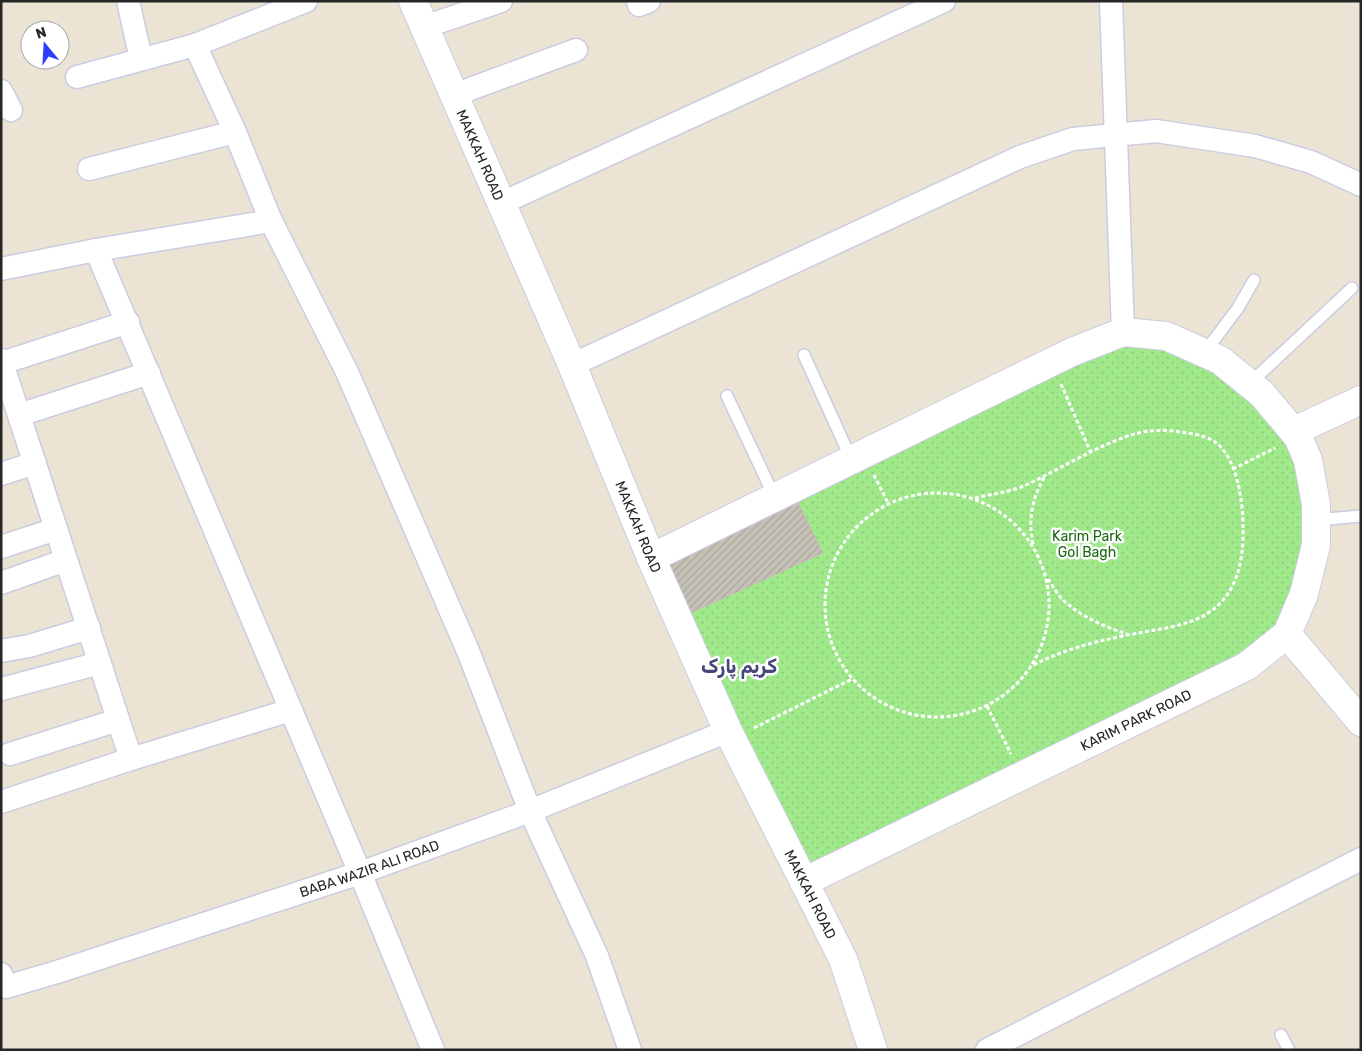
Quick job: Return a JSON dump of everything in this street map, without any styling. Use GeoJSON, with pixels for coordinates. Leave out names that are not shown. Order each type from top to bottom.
{"type":"FeatureCollection","features":[{"type":"Feature","properties":{"kind":"street"},"geometry":{"type":"LineString","coordinates":[[128,1],[142,59]]}},
{"type":"Feature","properties":{"kind":"street"},"geometry":{"type":"LineString","coordinates":[[77,77],[195,46],[306,1]]}},
{"type":"Feature","properties":{"kind":"street","name":"MAKKAH ROAD"},"geometry":{"type":"LineString","coordinates":[[413,1],[572,364],[651,558],[730,735],[843,959],[873,1050]]}},
{"type":"Feature","properties":{"kind":"street"},"geometry":{"type":"LineString","coordinates":[[424,26],[501,1]]}},
{"type":"Feature","properties":{"kind":"street"},"geometry":{"type":"LineString","coordinates":[[1111,1],[1123,332]]}},
{"type":"Feature","properties":{"kind":"street"},"geometry":{"type":"LineString","coordinates":[[502,204],[932,4]]}},
{"type":"Feature","properties":{"kind":"street"},"geometry":{"type":"LineString","coordinates":[[195,46],[235,132],[271,221],[347,372],[468,651],[530,811],[597,956],[630,1050]]}},
{"type":"Feature","properties":{"kind":"street"},"geometry":{"type":"LineString","coordinates":[[454,95],[576,50]]}},
{"type":"Feature","properties":{"kind":"street"},"geometry":{"type":"LineString","coordinates":[[572,364],[1020,157],[1073,139],[1156,131],[1255,146],[1311,162],[1361,185]]}},
{"type":"Feature","properties":{"kind":"street"},"geometry":{"type":"LineString","coordinates":[[89,169],[235,132]]}},
{"type":"Feature","properties":{"kind":"street"},"geometry":{"type":"LineString","coordinates":[[1,268],[271,221]]}},
{"type":"Feature","properties":{"kind":"street"},"geometry":{"type":"LineString","coordinates":[[96,250],[128,322],[433,1050]]}},
{"type":"Feature","properties":{"kind":"street"},"geometry":{"type":"LineString","coordinates":[[128,322],[2,362],[131,759]]}},
{"type":"Feature","properties":{"kind":"street"},"geometry":{"type":"LineString","coordinates":[[651,558],[1072,352],[1123,332],[1166,336],[1220,360],[1262,394],[1298,438]]}},
{"type":"Feature","properties":{"kind":"street"},"geometry":{"type":"LineString","coordinates":[[19,414],[149,373]]}},
{"type":"Feature","properties":{"kind":"street"},"geometry":{"type":"LineString","coordinates":[[1298,438],[1361,400]]}},
{"type":"Feature","properties":{"kind":"street"},"geometry":{"type":"LineString","coordinates":[[1298,438],[1361,419]]}},
{"type":"Feature","properties":{"kind":"street","name":"KARIM PARK ROAD"},"geometry":{"type":"LineString","coordinates":[[804,882],[1247,666],[1287,634],[1304,594],[1316,545],[1316,504],[1308,460],[1298,438]]}},
{"type":"Feature","properties":{"kind":"street"},"geometry":{"type":"LineString","coordinates":[[1,474],[35,463]]}},
{"type":"Feature","properties":{"kind":"street"},"geometry":{"type":"LineString","coordinates":[[1,548],[56,529]]}},
{"type":"Feature","properties":{"kind":"street"},"geometry":{"type":"LineString","coordinates":[[1,583],[66,560]]}},
{"type":"Feature","properties":{"kind":"street"},"geometry":{"type":"LineString","coordinates":[[1,651],[28,646],[89,628]]}},
{"type":"Feature","properties":{"kind":"street"},"geometry":{"type":"LineString","coordinates":[[1287,634],[1361,722]]}},
{"type":"Feature","properties":{"kind":"street"},"geometry":{"type":"LineString","coordinates":[[1,689],[100,663]]}},
{"type":"Feature","properties":{"kind":"street"},"geometry":{"type":"LineString","coordinates":[[1,802],[131,759],[291,710]]}},
{"type":"Feature","properties":{"kind":"street"},"geometry":{"type":"LineString","coordinates":[[10,754],[118,720]]}},
{"type":"Feature","properties":{"kind":"street","name":"BABA WAZIR ALI ROAD"},"geometry":{"type":"LineString","coordinates":[[3,981],[57,972],[360,873],[730,735]]}},
{"type":"Feature","properties":{"kind":"street"},"geometry":{"type":"LineString","coordinates":[[987,1050],[1361,860]]}},
{"type":"Feature","properties":{"kind":"lane"},"geometry":{"type":"LineString","coordinates":[[1204,353],[1238,308],[1254,280]]}},
{"type":"Feature","properties":{"kind":"lane"},"geometry":{"type":"LineString","coordinates":[[1249,384],[1352,288]]}},
{"type":"Feature","properties":{"kind":"lane"},"geometry":{"type":"LineString","coordinates":[[804,355],[858,458]]}},
{"type":"Feature","properties":{"kind":"lane"},"geometry":{"type":"LineString","coordinates":[[727,396],[775,498]]}},
{"type":"Feature","properties":{"kind":"lane"},"geometry":{"type":"LineString","coordinates":[[1316,520],[1361,516]]}},
{"type":"Feature","properties":{"kind":"lane"},"geometry":{"type":"LineString","coordinates":[[1281,1035],[1289,1050]]}},
{"type":"Feature","properties":{"kind":"path"},"geometry":{"type":"LineString","coordinates":[[1051,363],[1091,453]]}},
{"type":"Feature","properties":{"kind":"path"},"geometry":{"type":"LineString","coordinates":[[974,498],[1024,486],[1128,436],[1148,431],[1169,430],[1193,433],[1210,439],[1226,454],[1239,487],[1243,517],[1244,548],[1239,572],[1224,601],[1206,614],[1184,623],[1071,649],[1029,667]]}},
{"type":"Feature","properties":{"kind":"path"},"geometry":{"type":"LineString","coordinates":[[1233,469],[1298,438]]}},
{"type":"Feature","properties":{"kind":"path"},"geometry":{"type":"LineString","coordinates":[[858,458],[889,505]]}},
{"type":"Feature","properties":{"kind":"path"},"geometry":{"type":"LineString","coordinates":[[1045,475],[1032,504],[1030,526],[1033,544],[1047,579],[1064,601],[1086,617],[1110,629],[1129,635]]}},
{"type":"Feature","properties":{"kind":"path"},"geometry":{"type":"LineString","coordinates":[[1033,544],[1007,516],[974,498],[937,492],[901,498],[868,516],[843,542],[828,576],[824,612],[832,648],[852,679],[880,702],[914,716],[951,717],[987,706],[1018,684],[1040,653],[1050,617],[1047,579]]}},
{"type":"Feature","properties":{"kind":"path"},"geometry":{"type":"LineString","coordinates":[[730,735],[852,679]]}},
{"type":"Feature","properties":{"kind":"path"},"geometry":{"type":"LineString","coordinates":[[987,706],[1022,776]]}},
{"type":"Feature","properties":{"kind":"green space","name":"Karim Park Gol Bagh"},"geometry":{"type":"Polygon","coordinates":[[[1166,336],[1262,395],[1316,504],[1287,634],[804,882],[678,619],[822,553],[792,490],[1072,352],[1166,336]]]}},
{"type":"Feature","properties":{"kind":"building"},"geometry":{"type":"Polygon","coordinates":[[[792,490],[823,553],[678,619],[651,558],[792,490]]]}},
{"type":"Feature","properties":{"kind":"district","name":"کریم پارک"},"geometry":{"type":"Point","coordinates":[739,666]}}]}
